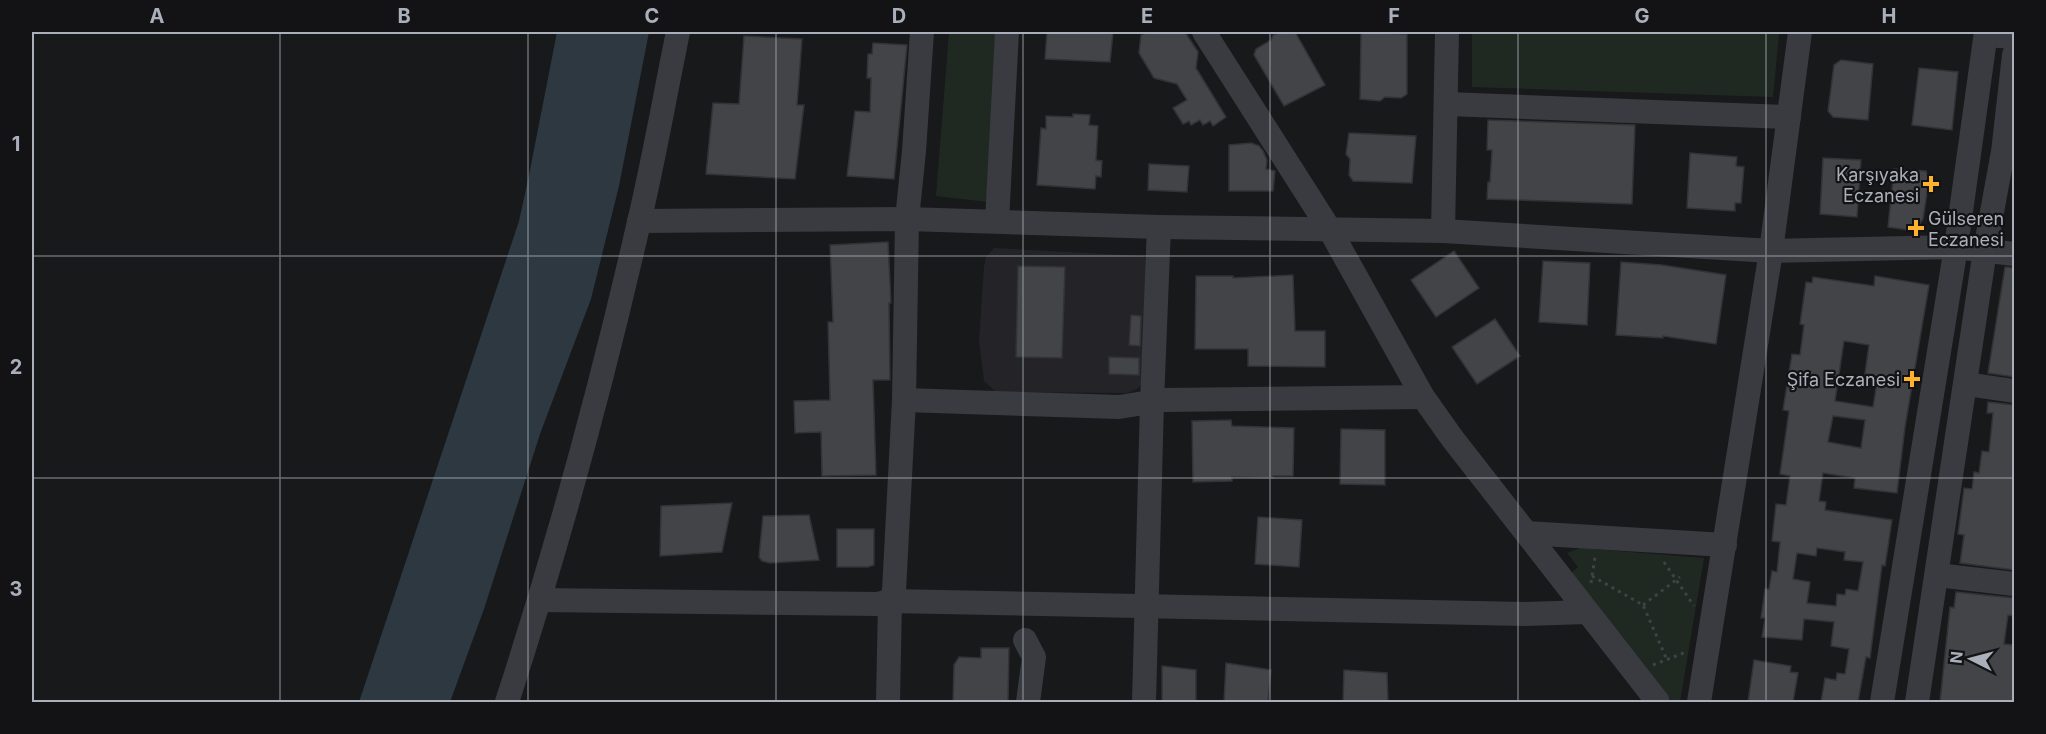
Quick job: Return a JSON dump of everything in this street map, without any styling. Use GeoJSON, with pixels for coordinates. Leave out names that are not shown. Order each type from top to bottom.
{"type":"FeatureCollection","features":[{"type":"Feature","properties":{"kind":"street"},"geometry":{"type":"LineString","coordinates":[[507,702],[540,600],[598,392],[639,221],[678,32]]}},
{"type":"Feature","properties":{"kind":"street"},"geometry":{"type":"LineString","coordinates":[[888,702],[890,601],[894,591],[904,400],[907,219],[922,32]]}},
{"type":"Feature","properties":{"kind":"street"},"geometry":{"type":"LineString","coordinates":[[997,221],[1007,32]]}},
{"type":"Feature","properties":{"kind":"street"},"geometry":{"type":"LineString","coordinates":[[1204,32],[1330,230],[1423,397],[1526,534],[1658,702]]}},
{"type":"Feature","properties":{"kind":"street"},"geometry":{"type":"LineString","coordinates":[[1443,231],[1447,32]]}},
{"type":"Feature","properties":{"kind":"street"},"geometry":{"type":"LineString","coordinates":[[1699,702],[1771,250],[1800,32]]}},
{"type":"Feature","properties":{"kind":"street"},"geometry":{"type":"LineString","coordinates":[[1881,702],[1956,247],[1986,33],[2014,37]]}},
{"type":"Feature","properties":{"kind":"street"},"geometry":{"type":"LineString","coordinates":[[1917,702],[1985,250],[2009,144],[2014,55]]}},
{"type":"Feature","properties":{"kind":"street"},"geometry":{"type":"LineString","coordinates":[[1447,104],[1788,117]]}},
{"type":"Feature","properties":{"kind":"street"},"geometry":{"type":"LineString","coordinates":[[639,221],[907,219],[1159,227],[1443,231],[1771,250],[1956,247],[2014,254]]}},
{"type":"Feature","properties":{"kind":"street"},"geometry":{"type":"LineString","coordinates":[[1144,702],[1159,227]]}},
{"type":"Feature","properties":{"kind":"street"},"geometry":{"type":"LineString","coordinates":[[1966,384],[2014,391]]}},
{"type":"Feature","properties":{"kind":"street"},"geometry":{"type":"LineString","coordinates":[[904,400],[1119,407],[1163,400],[1423,397]]}},
{"type":"Feature","properties":{"kind":"street"},"geometry":{"type":"LineString","coordinates":[[1526,534],[1725,545]]}},
{"type":"Feature","properties":{"kind":"street"},"geometry":{"type":"LineString","coordinates":[[1937,575],[2014,584]]}},
{"type":"Feature","properties":{"kind":"street"},"geometry":{"type":"LineString","coordinates":[[540,600],[867,604],[890,601],[1525,614],[1587,612]]}},
{"type":"Feature","properties":{"kind":"street"},"geometry":{"type":"LineString","coordinates":[[1025,640],[1034,657],[1028,702]]}},
{"type":"Feature","properties":{"kind":"path"},"geometry":{"type":"LineString","coordinates":[[1587,612],[1598,538]]}},
{"type":"Feature","properties":{"kind":"path"},"geometry":{"type":"LineString","coordinates":[[1635,673],[1667,660],[1710,637],[1678,579],[1649,541]]}},
{"type":"Feature","properties":{"kind":"path"},"geometry":{"type":"LineString","coordinates":[[1592,576],[1643,604],[1667,660]]}},
{"type":"Feature","properties":{"kind":"path"},"geometry":{"type":"LineString","coordinates":[[1643,604],[1678,579]]}},
{"type":"Feature","properties":{"kind":"shaded area"},"geometry":{"type":"Polygon","coordinates":[[[557,32],[649,32],[619,186],[591,299],[540,434],[484,609],[450,702],[359,702],[519,221],[557,32]]]}},
{"type":"Feature","properties":{"kind":"shaded area"},"geometry":{"type":"Polygon","coordinates":[[[949,32],[999,32],[988,202],[936,196],[949,32]]]}},
{"type":"Feature","properties":{"kind":"shaded area"},"geometry":{"type":"Polygon","coordinates":[[[1472,32],[1776,32],[1779,34],[1773,97],[1472,87],[1472,32]]]}},
{"type":"Feature","properties":{"kind":"shaded area"},"geometry":{"type":"Polygon","coordinates":[[[994,248],[1144,256],[1147,263],[1143,383],[1137,389],[1127,393],[996,392],[984,381],[979,340],[984,267],[986,257],[994,248]]]}},
{"type":"Feature","properties":{"kind":"shaded area"},"geometry":{"type":"Polygon","coordinates":[[[1580,548],[1704,558],[1680,702],[1673,702],[1568,576],[1578,567],[1567,553],[1580,548]]]}},
{"type":"Feature","properties":{"kind":"building"},"geometry":{"type":"Polygon","coordinates":[[[1047,32],[1113,32],[1110,62],[1045,59],[1047,32]]]}},
{"type":"Feature","properties":{"kind":"building"},"geometry":{"type":"Polygon","coordinates":[[[1147,32],[1185,32],[1198,52],[1196,68],[1226,117],[1213,126],[1210,121],[1203,125],[1200,120],[1191,125],[1189,121],[1183,124],[1173,108],[1187,100],[1177,84],[1154,78],[1139,53],[1141,35],[1147,32]]]}},
{"type":"Feature","properties":{"kind":"building"},"geometry":{"type":"Polygon","coordinates":[[[1281,32],[1295,32],[1325,85],[1284,106],[1254,55],[1256,49],[1271,40],[1273,35],[1281,32]]]}},
{"type":"Feature","properties":{"kind":"building"},"geometry":{"type":"Polygon","coordinates":[[[1361,32],[1407,34],[1407,94],[1401,98],[1385,97],[1380,101],[1360,99],[1361,32]]]}},
{"type":"Feature","properties":{"kind":"building"},"geometry":{"type":"Polygon","coordinates":[[[744,36],[802,39],[797,105],[804,105],[795,179],[706,174],[713,103],[739,104],[744,36]]]}},
{"type":"Feature","properties":{"kind":"building"},"geometry":{"type":"Polygon","coordinates":[[[873,43],[907,45],[894,179],[847,176],[855,111],[870,112],[871,78],[867,78],[868,54],[872,54],[873,43]]]}},
{"type":"Feature","properties":{"kind":"building"},"geometry":{"type":"Polygon","coordinates":[[[1841,60],[1873,64],[1868,120],[1833,117],[1828,111],[1834,65],[1841,60]]]}},
{"type":"Feature","properties":{"kind":"building"},"geometry":{"type":"Polygon","coordinates":[[[1919,68],[1958,72],[1952,130],[1912,125],[1919,68]]]}},
{"type":"Feature","properties":{"kind":"building"},"geometry":{"type":"Polygon","coordinates":[[[1073,114],[1090,115],[1089,125],[1098,126],[1096,160],[1102,161],[1101,177],[1096,176],[1095,189],[1037,185],[1041,128],[1046,129],[1046,116],[1073,117],[1073,114]]]}},
{"type":"Feature","properties":{"kind":"building"},"geometry":{"type":"Polygon","coordinates":[[[1488,120],[1635,125],[1632,204],[1487,199],[1492,150],[1487,150],[1488,120]]]}},
{"type":"Feature","properties":{"kind":"building"},"geometry":{"type":"Polygon","coordinates":[[[1349,133],[1416,136],[1412,183],[1353,181],[1349,175],[1350,159],[1346,154],[1349,133]]]}},
{"type":"Feature","properties":{"kind":"building"},"geometry":{"type":"Polygon","coordinates":[[[1251,143],[1259,146],[1263,151],[1267,160],[1266,169],[1275,171],[1273,191],[1229,191],[1229,145],[1251,143]]]}},
{"type":"Feature","properties":{"kind":"building"},"geometry":{"type":"Polygon","coordinates":[[[1690,153],[1737,157],[1736,166],[1744,167],[1741,203],[1735,203],[1735,211],[1687,208],[1690,153]]]}},
{"type":"Feature","properties":{"kind":"building"},"geometry":{"type":"Polygon","coordinates":[[[1823,158],[1861,160],[1857,217],[1820,214],[1823,158]]]}},
{"type":"Feature","properties":{"kind":"building"},"geometry":{"type":"Polygon","coordinates":[[[1149,164],[1189,166],[1187,192],[1148,190],[1149,164]]]}},
{"type":"Feature","properties":{"kind":"building"},"geometry":{"type":"Polygon","coordinates":[[[1894,169],[1926,171],[1929,180],[1923,219],[1915,231],[1888,227],[1894,169]]]}},
{"type":"Feature","properties":{"kind":"building"},"geometry":{"type":"Polygon","coordinates":[[[888,242],[891,303],[889,303],[890,380],[873,380],[876,475],[822,476],[821,432],[795,433],[794,401],[830,400],[828,322],[833,322],[830,245],[888,242]]]}},
{"type":"Feature","properties":{"kind":"building"},"geometry":{"type":"Polygon","coordinates":[[[1454,251],[1479,288],[1436,317],[1411,280],[1454,251]]]}},
{"type":"Feature","properties":{"kind":"building"},"geometry":{"type":"Polygon","coordinates":[[[1543,261],[1590,263],[1587,325],[1539,322],[1543,261]]]}},
{"type":"Feature","properties":{"kind":"building"},"geometry":{"type":"Polygon","coordinates":[[[1621,262],[1662,265],[1726,275],[1716,344],[1663,336],[1663,338],[1616,335],[1621,262]]]}},
{"type":"Feature","properties":{"kind":"building"},"geometry":{"type":"Polygon","coordinates":[[[1018,266],[1065,267],[1062,358],[1016,357],[1018,266]]]}},
{"type":"Feature","properties":{"kind":"building"},"geometry":{"type":"Polygon","coordinates":[[[2005,267],[2014,268],[2014,377],[1988,373],[2005,267]]]}},
{"type":"Feature","properties":{"kind":"building"},"geometry":{"type":"Polygon","coordinates":[[[1293,275],[1295,331],[1325,331],[1325,367],[1248,366],[1248,349],[1195,349],[1196,276],[1233,276],[1233,278],[1293,275]]]}},
{"type":"Feature","properties":{"kind":"building"},"geometry":{"type":"Polygon","coordinates":[[[1875,276],[1929,285],[1905,427],[1897,493],[1854,488],[1855,478],[1823,473],[1819,501],[1826,502],[1825,510],[1892,520],[1885,566],[1882,565],[1870,658],[1866,657],[1858,702],[1821,702],[1825,678],[1836,680],[1837,673],[1845,674],[1849,649],[1831,646],[1834,622],[1804,619],[1802,640],[1762,637],[1765,618],[1761,618],[1765,589],[1769,589],[1772,571],[1777,572],[1780,542],[1772,541],[1776,504],[1786,505],[1790,476],[1780,474],[1789,411],[1783,410],[1792,354],[1800,355],[1804,325],[1800,324],[1806,282],[1812,283],[1813,277],[1874,286],[1875,276]],[[1844,341],[1835,401],[1873,407],[1877,382],[1864,380],[1869,345],[1844,341]],[[1833,416],[1828,442],[1861,448],[1865,420],[1833,416]],[[1817,548],[1816,556],[1797,553],[1793,579],[1810,582],[1807,603],[1836,606],[1837,594],[1845,595],[1846,589],[1858,591],[1863,562],[1844,560],[1845,552],[1817,548]]]}},
{"type":"Feature","properties":{"kind":"building"},"geometry":{"type":"Polygon","coordinates":[[[1131,315],[1141,316],[1140,346],[1129,345],[1131,315]]]}},
{"type":"Feature","properties":{"kind":"building"},"geometry":{"type":"Polygon","coordinates":[[[1495,319],[1520,356],[1477,384],[1452,347],[1495,319]]]}},
{"type":"Feature","properties":{"kind":"building"},"geometry":{"type":"Polygon","coordinates":[[[1109,357],[1139,358],[1139,375],[1109,374],[1109,357]]]}},
{"type":"Feature","properties":{"kind":"building"},"geometry":{"type":"Polygon","coordinates":[[[1988,402],[2014,405],[2014,570],[1960,563],[1964,535],[1958,534],[1964,488],[1972,489],[1974,472],[1979,473],[1982,451],[1989,452],[1993,413],[1987,413],[1988,402]]]}},
{"type":"Feature","properties":{"kind":"building"},"geometry":{"type":"Polygon","coordinates":[[[1231,420],[1232,426],[1294,428],[1293,476],[1232,477],[1232,481],[1193,482],[1192,421],[1231,420]]]}},
{"type":"Feature","properties":{"kind":"building"},"geometry":{"type":"Polygon","coordinates":[[[1341,429],[1385,430],[1385,485],[1340,484],[1341,429]]]}},
{"type":"Feature","properties":{"kind":"building"},"geometry":{"type":"Polygon","coordinates":[[[732,503],[722,552],[660,556],[661,506],[732,503]]]}},
{"type":"Feature","properties":{"kind":"building"},"geometry":{"type":"Polygon","coordinates":[[[809,515],[819,560],[770,563],[762,561],[759,557],[763,516],[809,515]]]}},
{"type":"Feature","properties":{"kind":"building"},"geometry":{"type":"Polygon","coordinates":[[[1258,517],[1302,520],[1299,567],[1255,564],[1258,517]]]}},
{"type":"Feature","properties":{"kind":"building"},"geometry":{"type":"Polygon","coordinates":[[[837,529],[874,529],[874,565],[837,567],[837,529]]]}},
{"type":"Feature","properties":{"kind":"building"},"geometry":{"type":"Polygon","coordinates":[[[1956,592],[2014,598],[2014,616],[2008,615],[2004,644],[2014,645],[2014,702],[1940,702],[1950,607],[1954,608],[1956,592]]]}},
{"type":"Feature","properties":{"kind":"building"},"geometry":{"type":"Polygon","coordinates":[[[981,648],[1009,648],[1008,702],[953,702],[954,665],[959,657],[981,658],[981,648]]]}},
{"type":"Feature","properties":{"kind":"building"},"geometry":{"type":"Polygon","coordinates":[[[1754,660],[1791,666],[1790,672],[1798,673],[1793,702],[1748,702],[1754,660]]]}},
{"type":"Feature","properties":{"kind":"building"},"geometry":{"type":"Polygon","coordinates":[[[1226,663],[1271,670],[1268,702],[1224,702],[1226,663]]]}},
{"type":"Feature","properties":{"kind":"building"},"geometry":{"type":"Polygon","coordinates":[[[1162,666],[1196,670],[1196,702],[1162,702],[1162,666]]]}},
{"type":"Feature","properties":{"kind":"building"},"geometry":{"type":"Polygon","coordinates":[[[1344,670],[1387,673],[1388,702],[1343,702],[1344,670]]]}},
{"type":"Feature","properties":{"kind":"place","name":"Karşıyaka Eczanesi"},"geometry":{"type":"Point","coordinates":[1931,184]}},
{"type":"Feature","properties":{"kind":"place","name":"Gülseren Eczanesi"},"geometry":{"type":"Point","coordinates":[1916,228]}},
{"type":"Feature","properties":{"kind":"place","name":"Şifa Eczanesi"},"geometry":{"type":"Point","coordinates":[1912,379]}}]}
